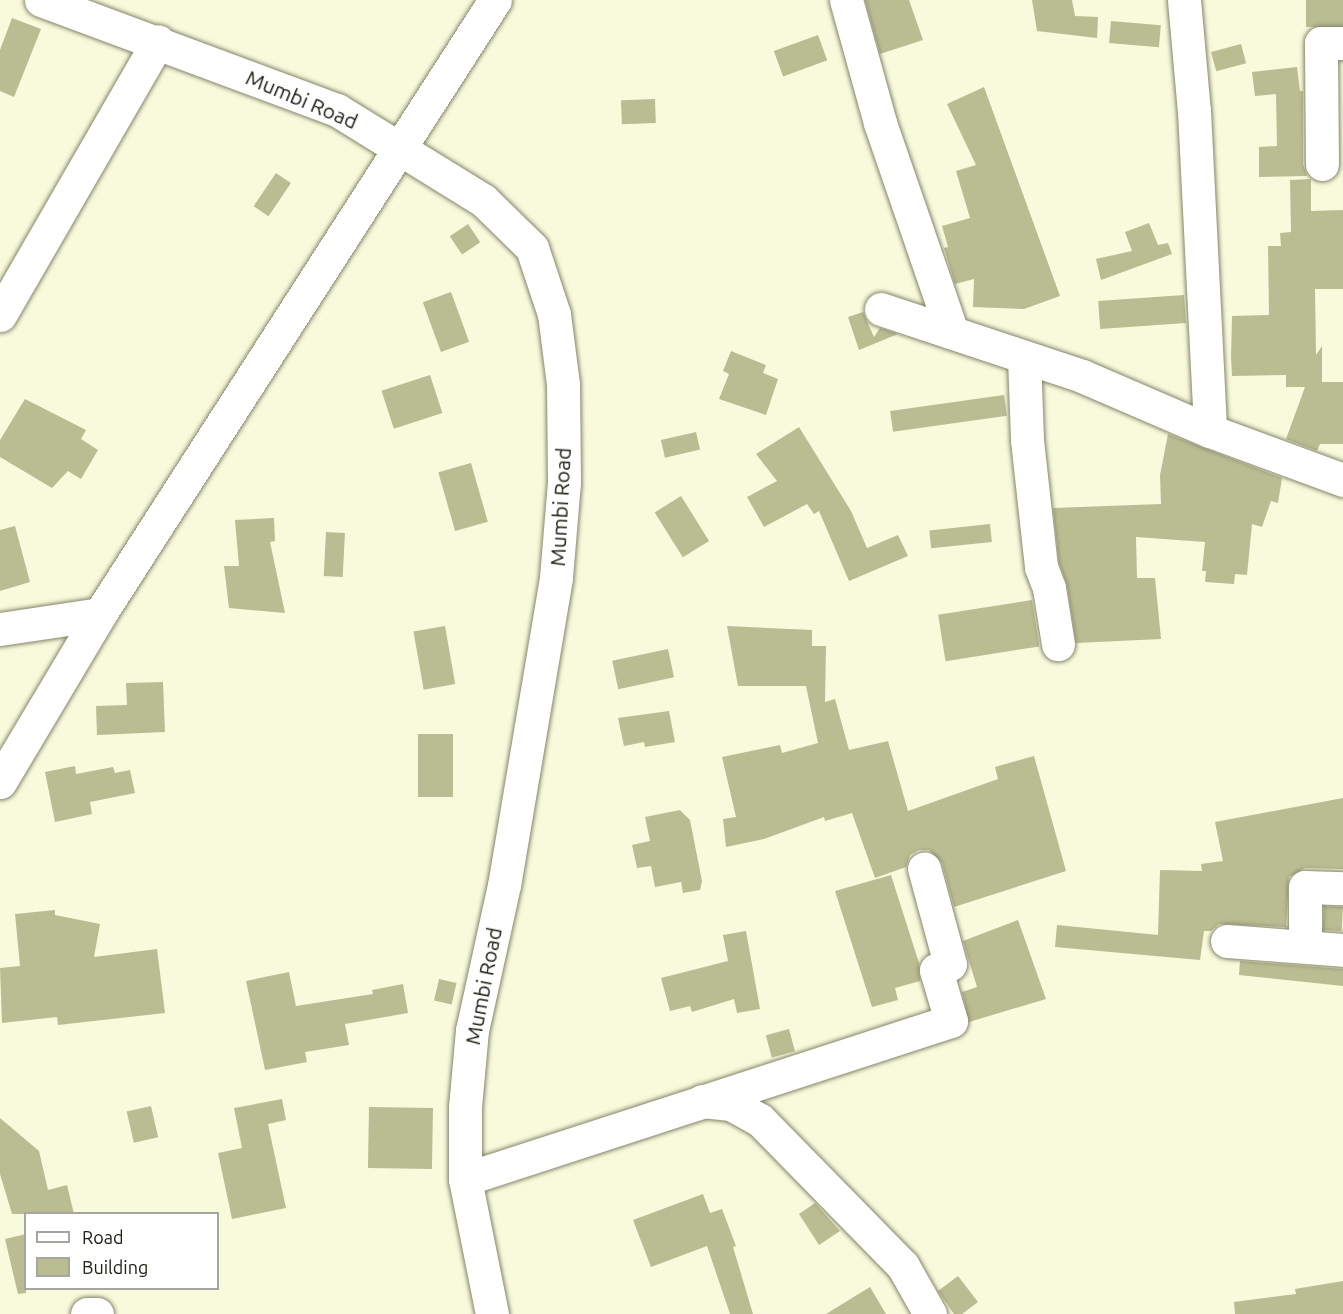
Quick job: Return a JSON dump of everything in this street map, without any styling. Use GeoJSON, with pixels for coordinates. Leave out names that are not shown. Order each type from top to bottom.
{"type":"FeatureCollection","features":[{"type":"Feature","properties":{"kind":"street","name":"Mumbi Road"},"geometry":{"type":"LineString","coordinates":[[41,0],[158,41],[337,110],[402,147],[483,200],[532,248],[554,314],[563,384],[564,482],[556,578],[504,885],[471,1030],[465,1107],[465,1179],[475,1244],[492,1314]]}},
{"type":"Feature","properties":{"kind":"street"},"geometry":{"type":"LineString","coordinates":[[0,782],[100,614],[495,0]]}},
{"type":"Feature","properties":{"kind":"street"},"geometry":{"type":"LineString","coordinates":[[846,0],[880,123],[952,332]]}},
{"type":"Feature","properties":{"kind":"street"},"geometry":{"type":"LineString","coordinates":[[1184,0],[1194,111],[1210,431]]}},
{"type":"Feature","properties":{"kind":"street"},"geometry":{"type":"LineString","coordinates":[[0,315],[158,41]]}},
{"type":"Feature","properties":{"kind":"street"},"geometry":{"type":"LineString","coordinates":[[1322,164],[1321,43],[1343,43]]}},
{"type":"Feature","properties":{"kind":"street"},"geometry":{"type":"LineString","coordinates":[[880,309],[1082,376],[1210,431],[1343,480]]}},
{"type":"Feature","properties":{"kind":"street"},"geometry":{"type":"LineString","coordinates":[[1024,357],[1027,440],[1041,567],[1049,588],[1058,644]]}},
{"type":"Feature","properties":{"kind":"street"},"geometry":{"type":"LineString","coordinates":[[0,629],[100,614]]}},
{"type":"Feature","properties":{"kind":"street"},"geometry":{"type":"LineString","coordinates":[[465,1179],[951,1022],[936,970],[950,964],[924,868]]}},
{"type":"Feature","properties":{"kind":"street"},"geometry":{"type":"LineString","coordinates":[[1305,945],[1305,887],[1343,888]]}},
{"type":"Feature","properties":{"kind":"street"},"geometry":{"type":"LineString","coordinates":[[1227,941],[1305,945],[1343,950]]}},
{"type":"Feature","properties":{"kind":"street"},"geometry":{"type":"LineString","coordinates":[[702,1101],[730,1104],[760,1120],[903,1266],[930,1314]]}},
{"type":"Feature","properties":{"kind":"street"},"geometry":{"type":"LineString","coordinates":[[87,1314],[97,1314]]}},
{"type":"Feature","properties":{"kind":"building"},"geometry":{"type":"Polygon","coordinates":[[[865,0],[909,0],[923,40],[880,54],[865,0]]]}},
{"type":"Feature","properties":{"kind":"building"},"geometry":{"type":"Polygon","coordinates":[[[1032,0],[1072,0],[1075,16],[1098,17],[1097,38],[1037,31],[1032,0]]]}},
{"type":"Feature","properties":{"kind":"building"},"geometry":{"type":"Polygon","coordinates":[[[1306,0],[1343,0],[1343,27],[1306,27],[1306,0]]]}},
{"type":"Feature","properties":{"kind":"building"},"geometry":{"type":"Polygon","coordinates":[[[12,18],[41,29],[14,97],[0,91],[0,50],[12,18]]]}},
{"type":"Feature","properties":{"kind":"building"},"geometry":{"type":"Polygon","coordinates":[[[1111,21],[1161,25],[1159,47],[1109,43],[1111,21]]]}},
{"type":"Feature","properties":{"kind":"building"},"geometry":{"type":"Polygon","coordinates":[[[818,35],[827,60],[783,76],[774,51],[818,35]]]}},
{"type":"Feature","properties":{"kind":"building"},"geometry":{"type":"Polygon","coordinates":[[[1241,44],[1246,63],[1216,71],[1211,52],[1241,44]]]}},
{"type":"Feature","properties":{"kind":"building"},"geometry":{"type":"Polygon","coordinates":[[[1297,67],[1300,91],[1303,91],[1303,164],[1307,176],[1259,177],[1259,147],[1277,146],[1276,94],[1255,96],[1252,72],[1297,67]]]}},
{"type":"Feature","properties":{"kind":"building"},"geometry":{"type":"Polygon","coordinates":[[[984,87],[1060,296],[1024,309],[973,307],[974,279],[955,284],[944,248],[948,247],[942,226],[970,218],[956,171],[976,165],[947,104],[984,87]]]}},
{"type":"Feature","properties":{"kind":"building"},"geometry":{"type":"Polygon","coordinates":[[[655,99],[656,123],[622,124],[621,100],[655,99]]]}},
{"type":"Feature","properties":{"kind":"building"},"geometry":{"type":"Polygon","coordinates":[[[276,173],[291,183],[269,216],[254,206],[276,173]]]}},
{"type":"Feature","properties":{"kind":"building"},"geometry":{"type":"Polygon","coordinates":[[[1311,179],[1311,211],[1343,210],[1343,289],[1315,289],[1316,355],[1322,346],[1322,382],[1343,382],[1343,444],[1320,444],[1317,451],[1286,439],[1305,387],[1286,387],[1286,375],[1232,376],[1231,357],[1232,316],[1269,315],[1268,246],[1281,246],[1280,233],[1291,232],[1290,180],[1311,179]]]}},
{"type":"Feature","properties":{"kind":"building"},"geometry":{"type":"Polygon","coordinates":[[[1149,223],[1158,245],[1168,243],[1172,254],[1101,280],[1096,259],[1132,251],[1125,232],[1149,223]]]}},
{"type":"Feature","properties":{"kind":"building"},"geometry":{"type":"Polygon","coordinates":[[[468,224],[480,242],[462,255],[450,236],[468,224]]]}},
{"type":"Feature","properties":{"kind":"building"},"geometry":{"type":"Polygon","coordinates":[[[451,292],[469,342],[441,352],[423,302],[451,292]]]}},
{"type":"Feature","properties":{"kind":"building"},"geometry":{"type":"Polygon","coordinates":[[[1184,295],[1186,323],[1100,329],[1098,301],[1184,295]]]}},
{"type":"Feature","properties":{"kind":"building"},"geometry":{"type":"Polygon","coordinates":[[[863,312],[874,337],[880,328],[898,334],[859,350],[848,317],[863,312]]]}},
{"type":"Feature","properties":{"kind":"building"},"geometry":{"type":"Polygon","coordinates":[[[731,351],[766,365],[763,373],[778,379],[766,415],[719,399],[729,374],[723,371],[731,351]]]}},
{"type":"Feature","properties":{"kind":"building"},"geometry":{"type":"Polygon","coordinates":[[[430,375],[442,413],[394,429],[381,391],[430,375]]]}},
{"type":"Feature","properties":{"kind":"building"},"geometry":{"type":"Polygon","coordinates":[[[1004,395],[1007,416],[893,432],[890,411],[1004,395]]]}},
{"type":"Feature","properties":{"kind":"building"},"geometry":{"type":"Polygon","coordinates":[[[25,399],[86,430],[81,439],[98,450],[81,479],[68,471],[52,488],[0,457],[0,440],[25,399]]]}},
{"type":"Feature","properties":{"kind":"building"},"geometry":{"type":"Polygon","coordinates":[[[799,427],[851,511],[867,548],[898,535],[908,556],[849,581],[819,511],[814,514],[807,504],[764,527],[747,497],[777,481],[756,454],[799,427]]]}},
{"type":"Feature","properties":{"kind":"building"},"geometry":{"type":"Polygon","coordinates":[[[696,432],[700,450],[665,458],[661,440],[696,432]]]}},
{"type":"Feature","properties":{"kind":"building"},"geometry":{"type":"Polygon","coordinates":[[[1168,434],[1282,478],[1278,503],[1271,501],[1262,527],[1252,524],[1247,575],[1235,574],[1234,584],[1205,582],[1206,571],[1202,571],[1205,542],[1136,537],[1137,578],[1155,578],[1161,639],[1076,643],[1067,585],[1059,563],[1053,508],[1161,504],[1160,475],[1168,434]]]}},
{"type":"Feature","properties":{"kind":"building"},"geometry":{"type":"Polygon","coordinates":[[[471,463],[488,522],[455,531],[438,472],[471,463]]]}},
{"type":"Feature","properties":{"kind":"building"},"geometry":{"type":"Polygon","coordinates":[[[681,496],[709,541],[683,557],[655,512],[681,496]]]}},
{"type":"Feature","properties":{"kind":"building"},"geometry":{"type":"Polygon","coordinates":[[[274,518],[275,541],[270,542],[285,613],[229,608],[224,566],[239,566],[235,520],[274,518]]]}},
{"type":"Feature","properties":{"kind":"building"},"geometry":{"type":"Polygon","coordinates":[[[990,524],[992,542],[931,548],[929,530],[990,524]]]}},
{"type":"Feature","properties":{"kind":"building"},"geometry":{"type":"Polygon","coordinates":[[[15,526],[30,582],[0,591],[0,530],[15,526]]]}},
{"type":"Feature","properties":{"kind":"building"},"geometry":{"type":"Polygon","coordinates":[[[326,532],[345,533],[343,577],[324,576],[326,532]]]}},
{"type":"Feature","properties":{"kind":"building"},"geometry":{"type":"Polygon","coordinates":[[[1032,600],[1039,646],[946,661],[938,615],[1032,600]]]}},
{"type":"Feature","properties":{"kind":"building"},"geometry":{"type":"Polygon","coordinates":[[[445,626],[455,684],[424,690],[413,632],[445,626]]]}},
{"type":"Feature","properties":{"kind":"building"},"geometry":{"type":"Polygon","coordinates":[[[727,626],[812,630],[812,646],[826,646],[825,702],[835,699],[849,750],[888,741],[908,811],[998,779],[995,767],[1034,756],[1066,871],[954,907],[942,863],[929,850],[919,850],[910,855],[906,867],[875,878],[852,813],[825,821],[824,817],[764,839],[726,847],[723,819],[736,817],[722,757],[780,745],[782,753],[818,743],[806,686],[738,686],[727,626]]]}},
{"type":"Feature","properties":{"kind":"building"},"geometry":{"type":"Polygon","coordinates":[[[668,649],[674,677],[618,689],[612,661],[668,649]]]}},
{"type":"Feature","properties":{"kind":"building"},"geometry":{"type":"Polygon","coordinates":[[[163,682],[165,732],[97,735],[96,706],[127,705],[126,683],[163,682]]]}},
{"type":"Feature","properties":{"kind":"building"},"geometry":{"type":"Polygon","coordinates":[[[669,711],[675,742],[645,747],[644,742],[624,746],[618,718],[669,711]]]}},
{"type":"Feature","properties":{"kind":"building"},"geometry":{"type":"Polygon","coordinates":[[[418,734],[453,734],[453,797],[418,797],[418,734]]]}},
{"type":"Feature","properties":{"kind":"building"},"geometry":{"type":"Polygon","coordinates":[[[75,766],[76,774],[113,767],[115,773],[130,770],[135,793],[90,802],[92,814],[55,822],[45,772],[75,766]]]}},
{"type":"Feature","properties":{"kind":"building"},"geometry":{"type":"Polygon","coordinates":[[[1343,798],[1343,869],[1305,868],[1289,877],[1286,927],[1219,924],[1211,931],[1204,931],[1200,960],[1055,947],[1057,925],[1158,935],[1160,870],[1202,871],[1201,864],[1223,861],[1215,822],[1343,798]]]}},
{"type":"Feature","properties":{"kind":"building"},"geometry":{"type":"Polygon","coordinates":[[[680,810],[690,820],[702,881],[700,890],[683,893],[681,882],[655,887],[651,866],[637,868],[632,845],[650,841],[645,817],[680,810]]]}},
{"type":"Feature","properties":{"kind":"building"},"geometry":{"type":"Polygon","coordinates":[[[891,875],[919,963],[920,981],[895,988],[898,1000],[872,1007],[835,891],[891,875]]]}},
{"type":"Feature","properties":{"kind":"building"},"geometry":{"type":"Polygon","coordinates":[[[1324,906],[1343,907],[1342,931],[1323,930],[1324,906]]]}},
{"type":"Feature","properties":{"kind":"building"},"geometry":{"type":"Polygon","coordinates":[[[55,910],[55,915],[100,924],[94,957],[157,949],[165,1013],[58,1025],[57,1017],[2,1023],[0,968],[20,966],[15,914],[55,910]]]}},
{"type":"Feature","properties":{"kind":"building"},"geometry":{"type":"Polygon","coordinates":[[[1018,920],[1046,999],[969,1022],[962,992],[977,987],[963,941],[1018,920]]]}},
{"type":"Feature","properties":{"kind":"building"},"geometry":{"type":"Polygon","coordinates":[[[746,931],[760,1009],[737,1013],[734,999],[692,1012],[690,1006],[670,1011],[661,978],[728,961],[723,935],[746,931]]]}},
{"type":"Feature","properties":{"kind":"building"},"geometry":{"type":"Polygon","coordinates":[[[1240,961],[1343,969],[1343,986],[1239,975],[1240,961]]]}},
{"type":"Feature","properties":{"kind":"building"},"geometry":{"type":"Polygon","coordinates":[[[289,972],[296,1006],[373,994],[372,990],[403,984],[408,1013],[345,1024],[349,1045],[305,1052],[307,1062],[265,1070],[246,981],[289,972]]]}},
{"type":"Feature","properties":{"kind":"building"},"geometry":{"type":"Polygon","coordinates":[[[439,979],[457,983],[452,1004],[434,1000],[439,979]]]}},
{"type":"Feature","properties":{"kind":"building"},"geometry":{"type":"Polygon","coordinates":[[[789,1029],[795,1051],[772,1057],[766,1035],[789,1029]]]}},
{"type":"Feature","properties":{"kind":"building"},"geometry":{"type":"Polygon","coordinates":[[[282,1099],[286,1120],[268,1124],[286,1208],[232,1219],[218,1153],[242,1148],[234,1108],[282,1099]]]}},
{"type":"Feature","properties":{"kind":"building"},"geometry":{"type":"Polygon","coordinates":[[[151,1106],[158,1137],[134,1143],[127,1112],[151,1106]]]}},
{"type":"Feature","properties":{"kind":"building"},"geometry":{"type":"Polygon","coordinates":[[[369,1107],[433,1108],[432,1169],[368,1168],[369,1107]]]}},
{"type":"Feature","properties":{"kind":"building"},"geometry":{"type":"Polygon","coordinates":[[[0,1118],[39,1151],[48,1190],[67,1185],[74,1212],[12,1214],[0,1174],[0,1118]]]}},
{"type":"Feature","properties":{"kind":"building"},"geometry":{"type":"Polygon","coordinates":[[[703,1194],[710,1213],[722,1209],[736,1246],[733,1247],[753,1314],[730,1314],[707,1246],[651,1267],[633,1220],[703,1194]]]}},
{"type":"Feature","properties":{"kind":"building"},"geometry":{"type":"Polygon","coordinates":[[[815,1203],[840,1231],[819,1245],[799,1214],[815,1203]]]}},
{"type":"Feature","properties":{"kind":"building"},"geometry":{"type":"Polygon","coordinates":[[[24,1234],[24,1290],[26,1293],[18,1294],[5,1239],[24,1234]]]}},
{"type":"Feature","properties":{"kind":"building"},"geometry":{"type":"Polygon","coordinates":[[[958,1276],[978,1302],[962,1314],[954,1314],[938,1291],[958,1276]]]}},
{"type":"Feature","properties":{"kind":"building"},"geometry":{"type":"Polygon","coordinates":[[[1343,1281],[1343,1314],[1235,1314],[1234,1302],[1296,1294],[1295,1289],[1343,1281]]]}},
{"type":"Feature","properties":{"kind":"building"},"geometry":{"type":"Polygon","coordinates":[[[870,1287],[886,1314],[826,1314],[870,1287]]]}}]}
